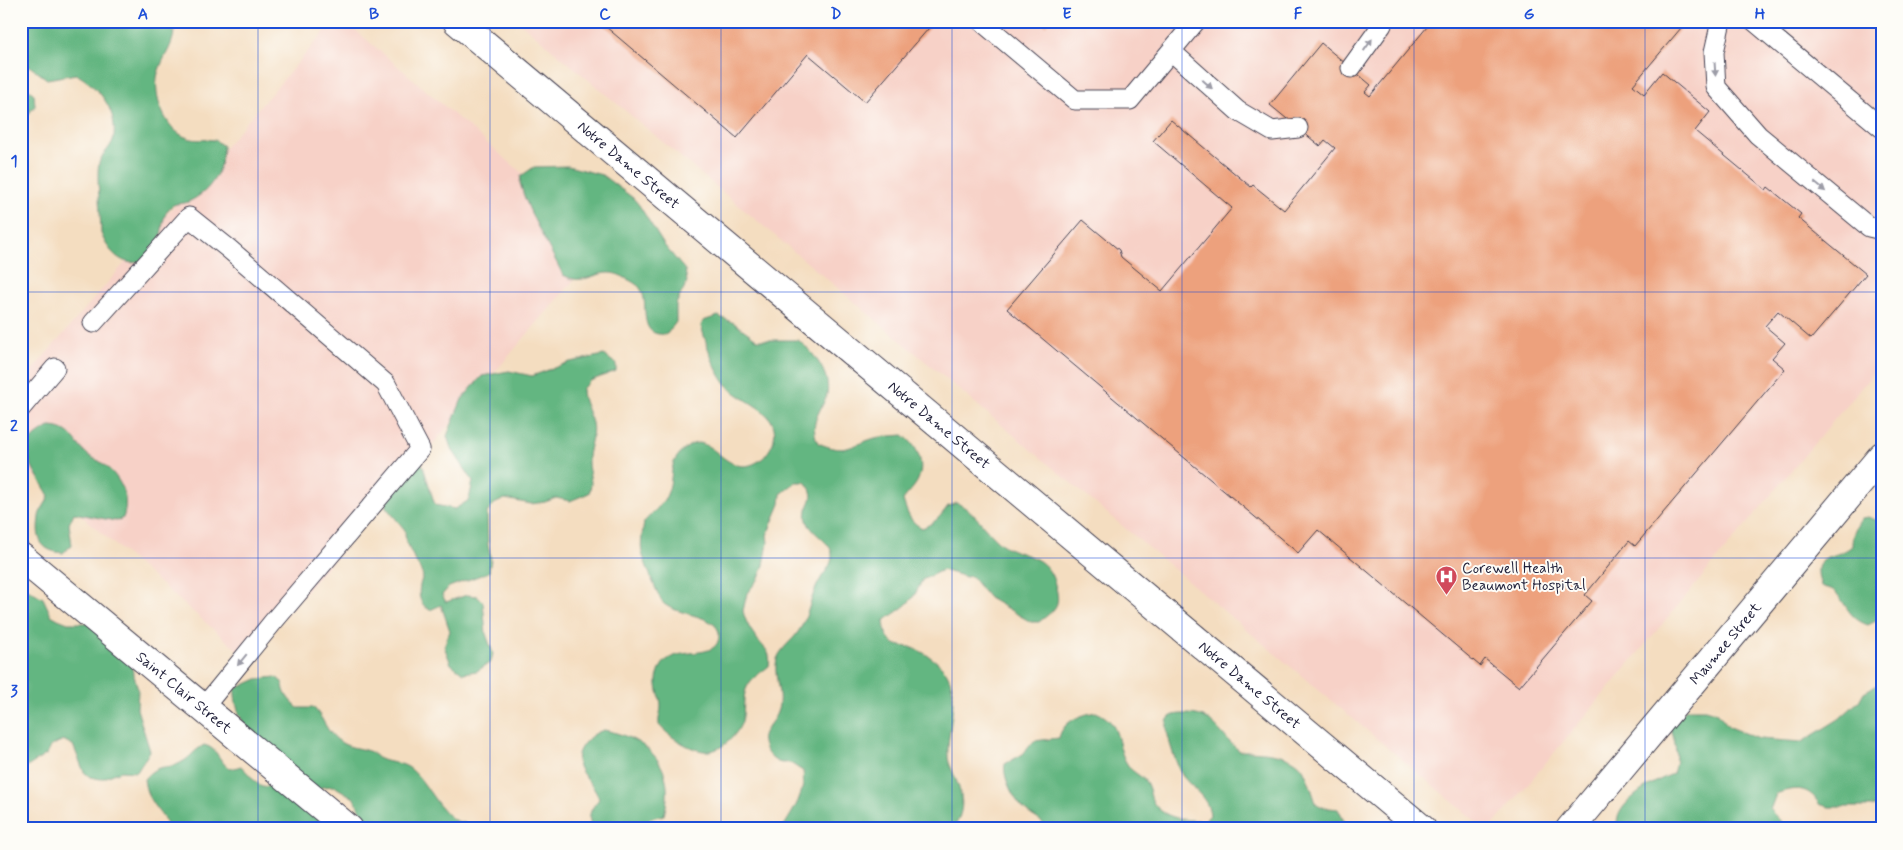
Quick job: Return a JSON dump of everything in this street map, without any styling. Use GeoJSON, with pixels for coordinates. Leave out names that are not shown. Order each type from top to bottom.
{"type":"FeatureCollection","features":[{"type":"Feature","properties":{"kind":"street","name":"Notre Dame Street"},"geometry":{"type":"LineString","coordinates":[[457,21],[1422,829]]}},
{"type":"Feature","properties":{"kind":"street","name":"Maumee Street"},"geometry":{"type":"LineString","coordinates":[[1570,829],[1882,456]]}},
{"type":"Feature","properties":{"kind":"street","name":"Saint Clair Street"},"geometry":{"type":"LineString","coordinates":[[21,557],[349,829]]}},
{"type":"Feature","properties":{"kind":"lane"},"geometry":{"type":"LineString","coordinates":[[981,21],[1075,100],[1130,100],[1196,21]]}},
{"type":"Feature","properties":{"kind":"lane"},"geometry":{"type":"LineString","coordinates":[[1351,68],[1382,25],[1382,21]]}},
{"type":"Feature","properties":{"kind":"lane"},"geometry":{"type":"LineString","coordinates":[[1721,21],[1714,52],[1716,87],[1758,135],[1869,227],[1882,230]]}},
{"type":"Feature","properties":{"kind":"lane"},"geometry":{"type":"LineString","coordinates":[[1754,21],[1882,128]]}},
{"type":"Feature","properties":{"kind":"lane"},"geometry":{"type":"LineString","coordinates":[[1171,51],[1238,111],[1272,131],[1298,128]]}},
{"type":"Feature","properties":{"kind":"lane"},"geometry":{"type":"LineString","coordinates":[[93,324],[189,217],[386,384],[420,449],[273,622],[203,708]]}},
{"type":"Feature","properties":{"kind":"lane"},"geometry":{"type":"LineString","coordinates":[[21,408],[55,368]]}},
{"type":"Feature","properties":{"kind":"shaded area"},"geometry":{"type":"Polygon","coordinates":[[[334,21],[345,21],[605,244],[248,659],[21,464],[21,383],[334,21]]]}},
{"type":"Feature","properties":{"kind":"shaded area","name":"Corewell Health Beaumont Hospital"},"geometry":{"type":"Polygon","coordinates":[[[518,21],[1867,21],[1882,34],[1882,363],[1490,829],[1485,829],[518,21]]]}},
{"type":"Feature","properties":{"kind":"green space"},"geometry":{"type":"Polygon","coordinates":[[[21,21],[174,23],[173,37],[158,73],[157,91],[162,111],[173,128],[180,134],[191,139],[215,140],[223,146],[222,155],[218,172],[203,192],[188,202],[170,207],[164,219],[158,246],[147,258],[139,262],[131,263],[124,261],[110,250],[101,233],[98,169],[100,159],[112,143],[114,136],[114,126],[109,107],[91,85],[76,74],[47,79],[21,60],[21,21]]]}},
{"type":"Feature","properties":{"kind":"green space"},"geometry":{"type":"Polygon","coordinates":[[[21,83],[34,94],[35,106],[21,123],[21,83]]]}},
{"type":"Feature","properties":{"kind":"green space"},"geometry":{"type":"Polygon","coordinates":[[[568,166],[602,175],[633,198],[664,245],[685,270],[687,282],[676,304],[676,322],[667,334],[657,334],[651,331],[647,325],[643,294],[640,288],[632,282],[611,273],[581,279],[571,279],[563,275],[534,218],[520,183],[521,176],[534,167],[568,166]]]}},
{"type":"Feature","properties":{"kind":"green space"},"geometry":{"type":"Polygon","coordinates":[[[718,316],[734,323],[758,340],[798,340],[810,351],[821,367],[827,383],[825,400],[817,416],[815,426],[818,443],[842,449],[878,437],[903,435],[907,438],[918,453],[921,471],[916,483],[903,500],[910,517],[918,526],[922,528],[934,522],[948,506],[957,503],[975,516],[999,542],[1008,548],[1040,561],[1047,567],[1052,576],[1056,588],[1057,604],[1039,622],[1031,622],[989,598],[971,576],[966,577],[942,570],[922,580],[911,600],[884,621],[886,633],[890,641],[897,645],[912,647],[925,653],[942,667],[952,687],[953,699],[948,759],[962,802],[960,815],[953,829],[782,829],[801,794],[803,771],[790,763],[779,763],[774,760],[763,745],[763,735],[775,716],[779,705],[777,659],[781,651],[802,626],[817,586],[832,560],[829,546],[812,530],[807,520],[806,514],[812,493],[805,482],[796,482],[781,494],[780,504],[767,535],[768,543],[764,565],[758,580],[747,593],[743,611],[745,618],[753,633],[768,652],[770,660],[769,666],[754,678],[747,687],[742,721],[737,731],[720,748],[703,751],[682,743],[668,734],[659,725],[661,706],[657,677],[660,669],[666,661],[674,656],[712,649],[717,643],[719,634],[717,627],[704,619],[668,607],[662,602],[642,552],[641,541],[644,522],[666,496],[674,462],[689,446],[698,443],[706,445],[740,466],[751,465],[763,458],[774,439],[774,429],[771,420],[765,413],[725,383],[714,363],[701,326],[703,321],[718,316]]]}},
{"type":"Feature","properties":{"kind":"green space"},"geometry":{"type":"Polygon","coordinates":[[[604,355],[616,364],[616,371],[590,381],[582,389],[593,428],[588,457],[591,481],[589,493],[570,501],[556,498],[531,504],[505,499],[494,504],[487,513],[488,545],[491,559],[489,572],[449,587],[442,595],[446,602],[467,595],[477,596],[483,602],[486,634],[493,653],[491,662],[477,671],[463,673],[451,664],[444,646],[450,631],[441,605],[430,610],[425,607],[420,599],[419,590],[423,576],[407,542],[405,530],[386,507],[382,478],[410,459],[422,463],[435,505],[455,509],[469,500],[473,481],[451,448],[447,436],[462,399],[482,376],[509,371],[532,376],[570,362],[604,355]]]}},
{"type":"Feature","properties":{"kind":"green space"},"geometry":{"type":"Polygon","coordinates":[[[50,427],[67,432],[87,454],[112,472],[122,486],[125,502],[123,518],[116,521],[74,513],[69,524],[72,545],[63,553],[49,550],[39,538],[39,515],[49,496],[32,467],[28,449],[31,441],[38,434],[50,427]]]}},
{"type":"Feature","properties":{"kind":"green space"},"geometry":{"type":"Polygon","coordinates":[[[1868,517],[1876,520],[1882,529],[1882,618],[1868,625],[1851,614],[1833,590],[1821,586],[1818,567],[1821,561],[1852,546],[1853,535],[1857,525],[1862,518],[1868,517]]]}},
{"type":"Feature","properties":{"kind":"green space"},"geometry":{"type":"Polygon","coordinates":[[[21,585],[43,598],[51,615],[58,619],[68,623],[100,623],[128,654],[138,690],[137,709],[150,751],[137,772],[121,771],[101,779],[90,777],[84,772],[73,745],[63,740],[50,747],[47,754],[21,771],[21,585]]]}},
{"type":"Feature","properties":{"kind":"green space"},"geometry":{"type":"Polygon","coordinates":[[[276,677],[283,683],[286,694],[292,703],[298,708],[314,708],[336,739],[348,746],[371,752],[377,758],[384,761],[408,767],[418,776],[445,812],[457,821],[497,829],[370,829],[354,798],[334,786],[322,787],[310,796],[349,829],[170,829],[151,801],[144,779],[154,770],[177,765],[204,745],[213,749],[227,767],[231,769],[241,766],[261,786],[266,787],[279,784],[287,766],[275,750],[247,728],[238,712],[235,694],[235,689],[257,679],[276,677]]]}},
{"type":"Feature","properties":{"kind":"green space"},"geometry":{"type":"Polygon","coordinates":[[[1882,682],[1882,807],[1829,807],[1819,804],[1806,791],[1795,789],[1776,794],[1770,810],[1788,829],[1618,829],[1617,820],[1621,811],[1635,795],[1655,782],[1673,774],[1676,750],[1670,726],[1686,709],[1705,709],[1718,713],[1729,727],[1759,739],[1802,742],[1839,719],[1859,701],[1864,692],[1882,682]]]}},
{"type":"Feature","properties":{"kind":"green space"},"geometry":{"type":"Polygon","coordinates":[[[1096,712],[1111,723],[1130,768],[1146,782],[1157,808],[1169,815],[1176,818],[1205,820],[1210,815],[1203,798],[1182,775],[1168,736],[1167,721],[1170,717],[1177,714],[1191,714],[1207,719],[1240,751],[1274,754],[1298,763],[1307,777],[1316,803],[1320,807],[1338,809],[1344,821],[1358,829],[1048,829],[1018,802],[1007,782],[1005,764],[1023,754],[1034,741],[1059,738],[1068,723],[1084,715],[1096,712]]]}},
{"type":"Feature","properties":{"kind":"green space"},"geometry":{"type":"Polygon","coordinates":[[[604,730],[634,740],[656,758],[663,769],[667,798],[664,815],[651,818],[641,829],[593,829],[591,824],[590,813],[599,799],[579,767],[577,760],[582,746],[589,738],[604,730]]]}},
{"type":"Feature","properties":{"kind":"building"},"geometry":{"type":"Polygon","coordinates":[[[599,21],[935,21],[865,102],[808,54],[737,138],[599,21]]]}},
{"type":"Feature","properties":{"kind":"building"},"geometry":{"type":"Polygon","coordinates":[[[1040,21],[1050,21],[1046,26],[1040,21]]]}},
{"type":"Feature","properties":{"kind":"building"},"geometry":{"type":"Polygon","coordinates":[[[1432,21],[1673,21],[1681,28],[1633,85],[1644,94],[1662,72],[1710,112],[1695,131],[1766,190],[1768,187],[1801,214],[1798,218],[1866,274],[1811,339],[1778,311],[1765,326],[1785,343],[1772,358],[1785,369],[1635,546],[1629,541],[1585,595],[1592,601],[1519,687],[1485,659],[1480,666],[1318,530],[1298,553],[1007,309],[1083,220],[1119,250],[1121,257],[1162,291],[1232,208],[1153,141],[1171,120],[1251,187],[1253,185],[1284,210],[1335,148],[1325,140],[1320,146],[1270,105],[1321,43],[1371,85],[1365,92],[1370,96],[1432,21]]]}},
{"type":"Feature","properties":{"kind":"place","name":"Corewell Health Beaumont Hospital"},"geometry":{"type":"Point","coordinates":[1446,596]}}]}
